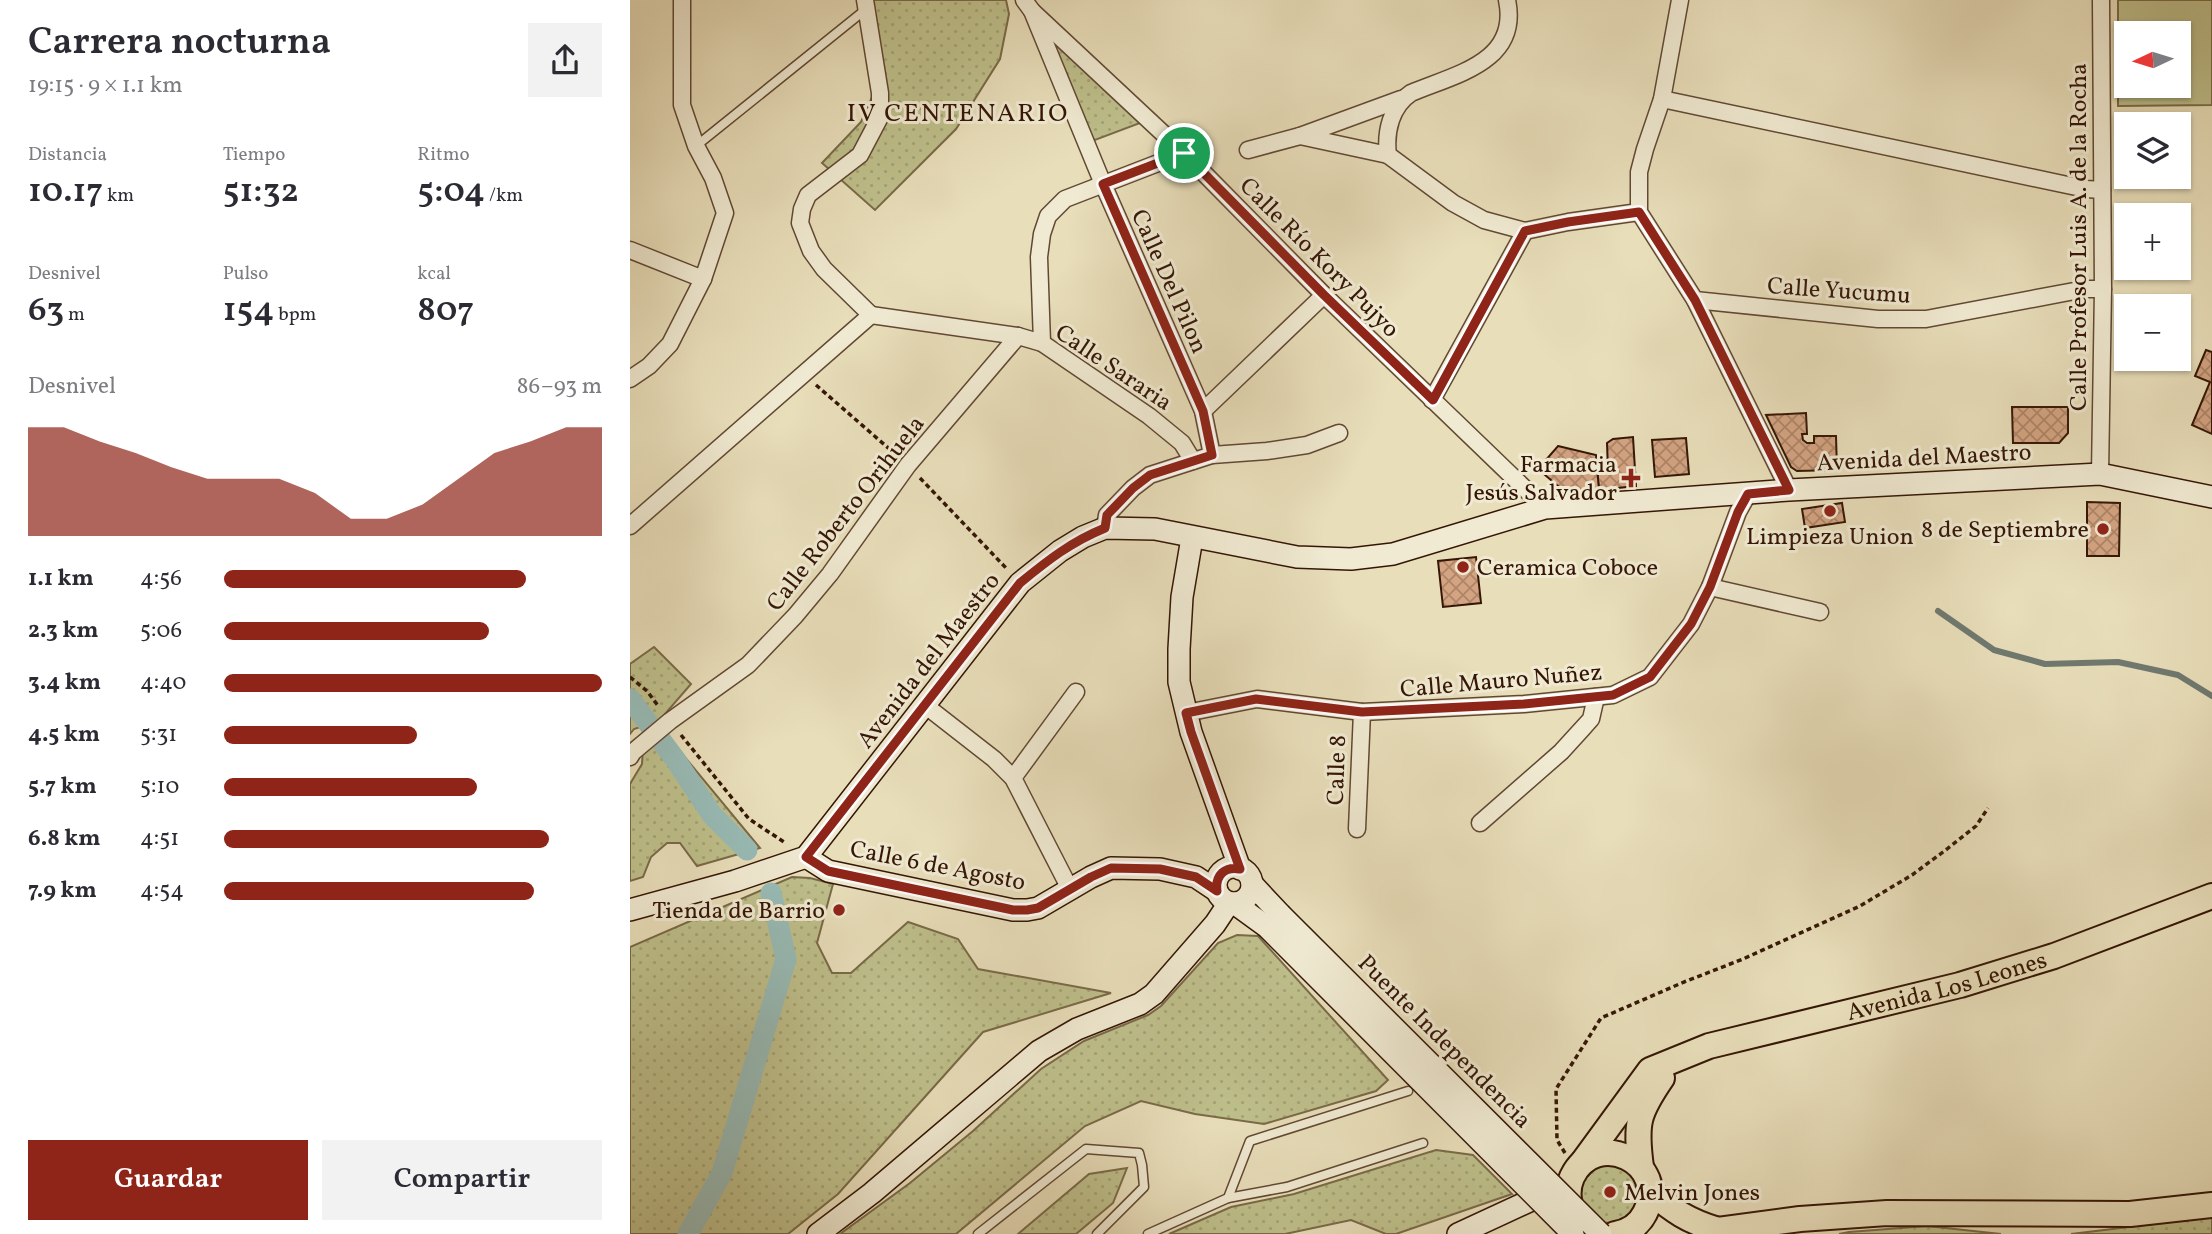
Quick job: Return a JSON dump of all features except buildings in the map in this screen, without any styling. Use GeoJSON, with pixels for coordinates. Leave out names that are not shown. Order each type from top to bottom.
{"type":"FeatureCollection","features":[{"type":"Feature","properties":{"kind":"main road","name":"Avenida del Maestro"},"geometry":{"type":"LineString","coordinates":[[806,857],[1020,583],[1059,551],[1105,528],[1155,529],[1297,557],[1351,559],[1394,554],[1545,508],[1789,490],[2100,474],[2212,498]]}},
{"type":"Feature","properties":{"kind":"main road"},"geometry":{"type":"LineString","coordinates":[[1192,538],[1182,597],[1179,682],[1191,732],[1251,890],[1245,899],[1227,899]]}},
{"type":"Feature","properties":{"kind":"main road"},"geometry":{"type":"LineString","coordinates":[[630,910],[735,881],[806,857]]}},
{"type":"Feature","properties":{"kind":"main road","name":"Calle 6 de Agosto"},"geometry":{"type":"LineString","coordinates":[[806,857],[828,871],[1013,910],[1038,908],[1111,868],[1124,867],[1160,869],[1196,877],[1227,899]]}},
{"type":"Feature","properties":{"kind":"main road"},"geometry":{"type":"LineString","coordinates":[[1227,899],[1217,879],[1229,868],[1246,877]]}},
{"type":"Feature","properties":{"kind":"main road","name":"Puente Independencia"},"geometry":{"type":"LineString","coordinates":[[1246,877],[1274,921],[1573,1234]]}},
{"type":"Feature","properties":{"kind":"main road","name":"Avenida Los Leones"},"geometry":{"type":"LineString","coordinates":[[1576,1171],[1650,1070],[1709,1046],[1960,985],[2054,956],[2212,896]]}},
{"type":"Feature","properties":{"kind":"main road"},"geometry":{"type":"LineString","coordinates":[[818,1234],[872,1193],[1038,1051],[1077,1029],[1140,1004],[1154,994],[1215,924],[1227,899]]}},
{"type":"Feature","properties":{"kind":"main road","name":"Puente Independencia"},"geometry":{"type":"LineString","coordinates":[[1227,899],[1274,921],[1611,1234]]}},
{"type":"Feature","properties":{"kind":"main road"},"geometry":{"type":"LineString","coordinates":[[1555,1234],[1611,1234],[1634,1226],[1643,1217],[1649,1204],[1650,1191],[1641,1167],[1638,1145],[1639,1118],[1649,1095],[1674,1060]]}},
{"type":"Feature","properties":{"kind":"main road"},"geometry":{"type":"LineString","coordinates":[[1458,1234],[1576,1171],[1594,1156],[1608,1152],[1622,1154],[1641,1167]]}},
{"type":"Feature","properties":{"kind":"main road"},"geometry":{"type":"LineString","coordinates":[[1576,1171],[1569,1203],[1573,1214],[1580,1223],[1611,1234]]}},
{"type":"Feature","properties":{"kind":"main road"},"geometry":{"type":"LineString","coordinates":[[1650,1191],[1674,1211],[1711,1232],[1800,1219],[1887,1213],[2130,1214],[2212,1205]]}},
{"type":"Feature","properties":{"kind":"street"},"geometry":{"type":"LineString","coordinates":[[630,379],[649,366],[670,344],[703,279],[725,213],[713,178],[696,146],[682,105],[682,0]]}},
{"type":"Feature","properties":{"kind":"street"},"geometry":{"type":"LineString","coordinates":[[1248,150],[1300,136],[1401,99],[1488,60],[1503,42],[1509,26],[1507,0]]}},
{"type":"Feature","properties":{"kind":"street"},"geometry":{"type":"LineString","coordinates":[[1680,0],[1662,99],[1639,172],[1639,212],[1695,300],[1789,490]]}},
{"type":"Feature","properties":{"kind":"street","name":"Calle Profesor Luis A. de la Rocha"},"geometry":{"type":"LineString","coordinates":[[2100,474],[2103,289],[2101,0]]}},
{"type":"Feature","properties":{"kind":"street"},"geometry":{"type":"LineString","coordinates":[[630,526],[871,315],[824,269],[811,251],[800,223],[808,195],[860,155],[880,117],[880,93],[865,5]]}},
{"type":"Feature","properties":{"kind":"street","name":"Calle Río Kory Pujyo"},"geometry":{"type":"LineString","coordinates":[[1028,6],[1184,153],[1324,295],[1545,508]]}},
{"type":"Feature","properties":{"kind":"street","name":"Calle Del Pilon"},"geometry":{"type":"LineString","coordinates":[[1028,6],[1203,411],[1212,455]]}},
{"type":"Feature","properties":{"kind":"street"},"geometry":{"type":"LineString","coordinates":[[1388,155],[1390,124],[1401,99]]}},
{"type":"Feature","properties":{"kind":"street"},"geometry":{"type":"LineString","coordinates":[[1662,99],[2072,187],[2102,190]]}},
{"type":"Feature","properties":{"kind":"street"},"geometry":{"type":"LineString","coordinates":[[1300,136],[1388,155],[1453,204],[1484,220],[1525,231],[1639,212]]}},
{"type":"Feature","properties":{"kind":"street"},"geometry":{"type":"LineString","coordinates":[[1042,343],[1039,257],[1048,216],[1065,199],[1184,153]]}},
{"type":"Feature","properties":{"kind":"street"},"geometry":{"type":"LineString","coordinates":[[1433,400],[1525,231]]}},
{"type":"Feature","properties":{"kind":"street"},"geometry":{"type":"LineString","coordinates":[[630,250],[703,279]]}},
{"type":"Feature","properties":{"kind":"street","name":"Calle Yucumu"},"geometry":{"type":"LineString","coordinates":[[1695,300],[1878,319],[1926,319],[2085,289],[2103,289]]}},
{"type":"Feature","properties":{"kind":"street"},"geometry":{"type":"LineString","coordinates":[[1203,411],[1324,295]]}},
{"type":"Feature","properties":{"kind":"street","name":"Calle Sararia"},"geometry":{"type":"LineString","coordinates":[[871,315],[1018,336],[1042,343],[1149,416],[1182,443],[1193,461]]}},
{"type":"Feature","properties":{"kind":"street","name":"Calle Roberto Orihuela"},"geometry":{"type":"LineString","coordinates":[[630,757],[670,721],[748,665],[795,616],[830,574],[908,465],[1018,336]]}},
{"type":"Feature","properties":{"kind":"street"},"geometry":{"type":"LineString","coordinates":[[1105,528],[1107,515],[1150,475],[1212,455],[1307,445],[1339,433]]}},
{"type":"Feature","properties":{"kind":"street","name":"Calle Mauro Nuñez"},"geometry":{"type":"LineString","coordinates":[[1186,713],[1256,699],[1362,712],[1524,704],[1613,695],[1650,677],[1691,624],[1710,587],[1738,512],[1748,494]]}},
{"type":"Feature","properties":{"kind":"street"},"geometry":{"type":"LineString","coordinates":[[1710,587],[1819,612]]}},
{"type":"Feature","properties":{"kind":"street"},"geometry":{"type":"LineString","coordinates":[[1013,778],[1076,692]]}},
{"type":"Feature","properties":{"kind":"street"},"geometry":{"type":"LineString","coordinates":[[1480,823],[1561,752],[1582,730],[1591,719],[1596,697]]}},
{"type":"Feature","properties":{"kind":"street"},"geometry":{"type":"LineString","coordinates":[[926,706],[994,759],[1013,778],[1070,889]]}},
{"type":"Feature","properties":{"kind":"street","name":"Calle 8"},"geometry":{"type":"LineString","coordinates":[[1357,829],[1362,712]]}},
{"type":"Feature","properties":{"kind":"lane"},"geometry":{"type":"LineString","coordinates":[[696,146],[865,5]]}},
{"type":"Feature","properties":{"kind":"lane"},"geometry":{"type":"LineString","coordinates":[[1228,1198],[1250,1141],[1408,1091]]}},
{"type":"Feature","properties":{"kind":"lane"},"geometry":{"type":"LineString","coordinates":[[1148,1234],[1228,1198],[1287,1187],[1423,1143]]}},
{"type":"Feature","properties":{"kind":"lane"},"geometry":{"type":"LineString","coordinates":[[978,1234],[1086,1149],[1139,1153],[1144,1187],[1097,1234]]}},
{"type":"Feature","properties":{"kind":"path"},"geometry":{"type":"LineString","coordinates":[[630,677],[647,691],[749,819],[806,857]]}},
{"type":"Feature","properties":{"kind":"path"},"geometry":{"type":"LineString","coordinates":[[1576,1171],[1557,1140],[1556,1089],[1601,1018],[1743,959],[1860,906],[1912,875],[1947,849],[1976,826],[1988,808]]}},
{"type":"Feature","properties":{"kind":"green space"},"geometry":{"type":"Polygon","coordinates":[[[864,0],[1006,0],[1009,14],[1000,59],[956,129],[875,210],[822,163],[861,122],[873,95],[864,0]]]}},
{"type":"Feature","properties":{"kind":"green space"},"geometry":{"type":"Polygon","coordinates":[[[2118,0],[2212,0],[2212,105],[2118,106],[2118,98],[2191,98],[2191,21],[2118,21],[2118,0]]]}},
{"type":"Feature","properties":{"kind":"green space"},"geometry":{"type":"Polygon","coordinates":[[[1060,32],[1143,115],[1140,123],[1095,140],[1088,135],[1050,40],[1060,32]]]}},
{"type":"Feature","properties":{"kind":"green space"},"geometry":{"type":"Polygon","coordinates":[[[654,647],[691,684],[659,721],[634,729],[630,734],[630,664],[654,647]]]}},
{"type":"Feature","properties":{"kind":"green space"},"geometry":{"type":"Polygon","coordinates":[[[669,738],[760,848],[697,866],[680,843],[667,843],[651,857],[643,877],[630,881],[630,784],[642,764],[643,748],[669,738]]]}},
{"type":"Feature","properties":{"kind":"green space"},"geometry":{"type":"Polygon","coordinates":[[[792,877],[833,884],[817,943],[832,973],[851,973],[908,922],[958,939],[978,969],[1111,993],[983,1032],[838,1194],[788,1234],[630,1234],[630,947],[792,877]]]}},
{"type":"Feature","properties":{"kind":"green space"},"geometry":{"type":"Polygon","coordinates":[[[1237,935],[1258,936],[1388,1080],[1376,1091],[1264,1124],[1195,1114],[1141,1101],[1085,1126],[956,1234],[840,1234],[910,1183],[973,1131],[1041,1069],[1084,1041],[1148,1015],[1161,1006],[1218,943],[1237,935]]]}},
{"type":"Feature","properties":{"kind":"green space"},"geometry":{"type":"Polygon","coordinates":[[[1436,1150],[1473,1155],[1512,1194],[1396,1234],[1386,1234],[1351,1220],[1285,1234],[1169,1234],[1231,1207],[1294,1194],[1436,1150]]]}},
{"type":"Feature","properties":{"kind":"green space"},"geometry":{"type":"Polygon","coordinates":[[[1609,1165],[1625,1170],[1633,1178],[1638,1194],[1633,1210],[1625,1218],[1609,1223],[1593,1218],[1585,1210],[1580,1194],[1585,1178],[1593,1170],[1609,1165]]]}},
{"type":"Feature","properties":{"kind":"green space"},"geometry":{"type":"Polygon","coordinates":[[[1127,1168],[1113,1203],[1076,1234],[1018,1234],[1089,1174],[1127,1168]]]}},
{"type":"Feature","properties":{"kind":"green space"},"geometry":{"type":"Polygon","coordinates":[[[2212,1217],[2212,1234],[2071,1234],[2212,1217]]]}},
{"type":"Feature","properties":{"kind":"green space"},"geometry":{"type":"Polygon","coordinates":[[[1927,1226],[2001,1234],[1839,1234],[1849,1232],[1927,1226]]]}},
{"type":"Feature","properties":{"kind":"waterway"},"geometry":{"type":"LineString","coordinates":[[1938,611],[1994,650],[2045,664],[2118,662],[2178,675],[2212,696]]}},
{"type":"Feature","properties":{"kind":"waterway"},"geometry":{"type":"LineString","coordinates":[[630,699],[675,759],[712,815],[747,850]]}},
{"type":"Feature","properties":{"kind":"waterway"},"geometry":{"type":"LineString","coordinates":[[688,1234],[722,1173],[786,959],[771,893]]}},
{"type":"Feature","properties":{"kind":"place","name":"Farmacia Jesús Salvador"},"geometry":{"type":"Point","coordinates":[1631,478]}},
{"type":"Feature","properties":{"kind":"place","name":"Limpieza Union"},"geometry":{"type":"Point","coordinates":[1830,511]}},
{"type":"Feature","properties":{"kind":"place","name":"8 de Septiembre"},"geometry":{"type":"Point","coordinates":[2103,529]}},
{"type":"Feature","properties":{"kind":"place","name":"Ceramica Coboce"},"geometry":{"type":"Point","coordinates":[1463,567]}},
{"type":"Feature","properties":{"kind":"place","name":"Tienda de Barrio"},"geometry":{"type":"Point","coordinates":[839,910]}},
{"type":"Feature","properties":{"kind":"place","name":"Melvin Jones"},"geometry":{"type":"Point","coordinates":[1610,1192]}},
{"type":"Feature","properties":{"kind":"district","name":"IV CENTENARIO"},"geometry":{"type":"Point","coordinates":[958,112]}},
{"type":"Feature","properties":{"kind":"route"},"geometry":{"type":"LineString","coordinates":[[1184,153],[1324,295],[1433,400],[1525,231],[1639,212],[1695,300],[1789,490],[1748,494],[1738,512],[1710,587],[1691,624],[1650,677],[1613,695],[1524,704],[1380,712],[1256,699],[1186,713],[1240,869],[1229,868],[1220,874],[1217,891],[1196,877],[1160,869],[1111,868],[1038,908],[1013,910],[828,871],[806,857],[1020,583],[1059,551],[1105,528],[1107,515],[1150,475],[1212,455],[1203,411],[1103,184],[1184,153]]}}]}
